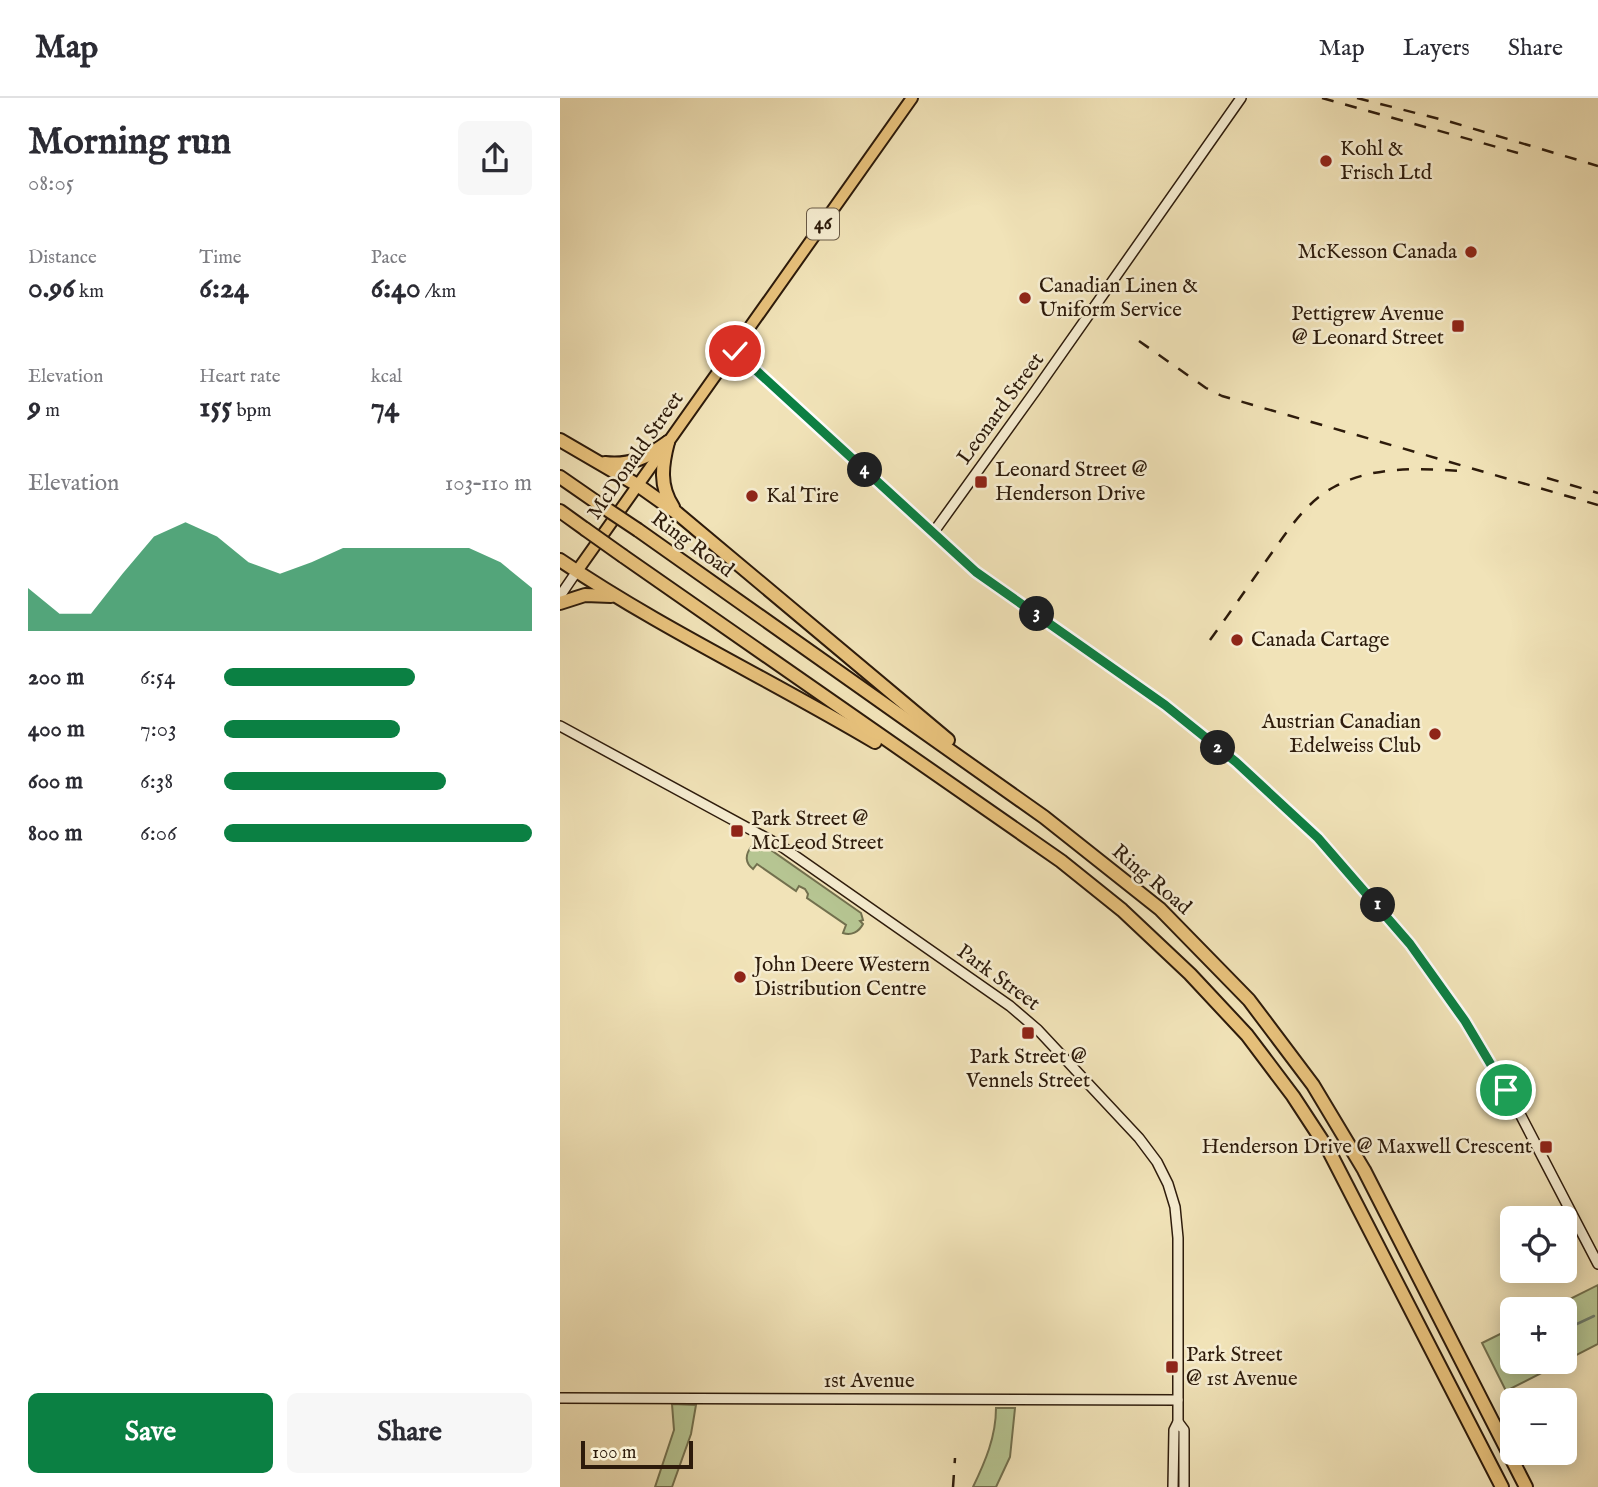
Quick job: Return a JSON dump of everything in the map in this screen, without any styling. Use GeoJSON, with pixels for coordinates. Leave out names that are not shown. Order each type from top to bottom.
{"type":"FeatureCollection","features":[{"type":"Feature","properties":{"kind":"highway"},"geometry":{"type":"LineString","coordinates":[[560,440],[639,486],[677,513],[915,714],[1044,817]]}},
{"type":"Feature","properties":{"kind":"highway"},"geometry":{"type":"LineString","coordinates":[[600,462],[620,465],[633,463],[668,442]]}},
{"type":"Feature","properties":{"kind":"highway"},"geometry":{"type":"LineString","coordinates":[[668,442],[662,465],[664,488],[666,498],[677,513]]}},
{"type":"Feature","properties":{"kind":"highway","name":"Ring Road"},"geometry":{"type":"LineString","coordinates":[[560,477],[1044,817],[1160,909],[1249,1000],[1313,1085],[1364,1170],[1526,1487]]}},
{"type":"Feature","properties":{"kind":"highway","name":"Ring Road"},"geometry":{"type":"LineString","coordinates":[[560,511],[1061,861],[1122,910],[1190,974],[1247,1035],[1293,1096],[1329,1151],[1502,1487]]}},
{"type":"Feature","properties":{"kind":"highway"},"geometry":{"type":"LineString","coordinates":[[560,559],[615,597],[804,700],[951,786]]}},
{"type":"Feature","properties":{"kind":"highway"},"geometry":{"type":"LineString","coordinates":[[560,603],[585,595],[615,597]]}},
{"type":"Feature","properties":{"kind":"main road","name":"McDonald Street"},"geometry":{"type":"LineString","coordinates":[[577,571],[912,98]]}},
{"type":"Feature","properties":{"kind":"street","name":"Leonard Street"},"geometry":{"type":"LineString","coordinates":[[933,533],[1042,383],[1241,98]]}},
{"type":"Feature","properties":{"kind":"street"},"geometry":{"type":"LineString","coordinates":[[735,351],[976,572],[1165,705],[1227,755],[1318,838],[1410,944],[1465,1021],[1519,1112],[1598,1264]]}},
{"type":"Feature","properties":{"kind":"street","name":"McDonald Street"},"geometry":{"type":"LineString","coordinates":[[560,596],[577,571]]}},
{"type":"Feature","properties":{"kind":"street","name":"Park Street"},"geometry":{"type":"LineString","coordinates":[[560,726],[780,846],[1010,1006],[1038,1030],[1139,1138],[1157,1162],[1175,1207],[1178,1238],[1178,1422],[1174,1430],[1173,1487]]}},
{"type":"Feature","properties":{"kind":"street","name":"1st Avenue"},"geometry":{"type":"LineString","coordinates":[[560,1398],[1178,1400]]}},
{"type":"Feature","properties":{"kind":"street","name":"Park Street"},"geometry":{"type":"LineString","coordinates":[[1178,1422],[1184,1430],[1184,1487]]}},
{"type":"Feature","properties":{"kind":"green space"},"geometry":{"type":"Polygon","coordinates":[[[761,843],[861,913],[863,920],[860,921],[863,924],[859,929],[852,934],[843,933],[846,925],[807,898],[805,889],[799,886],[796,891],[757,864],[753,869],[750,867],[747,862],[748,853],[751,847],[761,843]]]}},
{"type":"Feature","properties":{"kind":"green space"},"geometry":{"type":"Polygon","coordinates":[[[1598,1285],[1598,1344],[1577,1355],[1577,1297],[1574,1297],[1598,1285]]]}},
{"type":"Feature","properties":{"kind":"green space"},"geometry":{"type":"Polygon","coordinates":[[[1500,1334],[1500,1374],[1539,1374],[1512,1388],[1504,1388],[1482,1343],[1500,1334]]]}},
{"type":"Feature","properties":{"kind":"green space"},"geometry":{"type":"Polygon","coordinates":[[[672,1404],[696,1405],[691,1434],[672,1487],[655,1487],[674,1430],[672,1404]]]}},
{"type":"Feature","properties":{"kind":"green space"},"geometry":{"type":"Polygon","coordinates":[[[996,1408],[1015,1408],[1010,1457],[996,1487],[973,1487],[992,1439],[996,1408]]]}},
{"type":"Feature","properties":{"kind":"waterway"},"geometry":{"type":"LineString","coordinates":[[1577,1324],[1594,1316]]}},
{"type":"Feature","properties":{"kind":"railway"},"geometry":{"type":"LineString","coordinates":[[1322,98],[1518,153]]}},
{"type":"Feature","properties":{"kind":"railway"},"geometry":{"type":"LineString","coordinates":[[1357,98],[1451,122],[1598,166]]}},
{"type":"Feature","properties":{"kind":"railway"},"geometry":{"type":"LineString","coordinates":[[1139,341],[1206,388],[1222,396],[1598,505]]}},
{"type":"Feature","properties":{"kind":"railway"},"geometry":{"type":"LineString","coordinates":[[1210,640],[1288,530],[1323,494],[1349,480],[1380,472],[1412,469],[1460,471]]}},
{"type":"Feature","properties":{"kind":"railway"},"geometry":{"type":"LineString","coordinates":[[1547,478],[1598,493]]}},
{"type":"Feature","properties":{"kind":"railway"},"geometry":{"type":"LineString","coordinates":[[953,1487],[955,1458]]}},
{"type":"Feature","properties":{"kind":"place","name":"Kohl & Frisch Ltd"},"geometry":{"type":"Point","coordinates":[1326,161]}},
{"type":"Feature","properties":{"kind":"place","name":"McKesson Canada"},"geometry":{"type":"Point","coordinates":[1471,252]}},
{"type":"Feature","properties":{"kind":"place","name":"Canadian Linen & Uniform Service"},"geometry":{"type":"Point","coordinates":[1025,298]}},
{"type":"Feature","properties":{"kind":"place","name":"Pettigrew Avenue @ Leonard Street"},"geometry":{"type":"Point","coordinates":[1458,326]}},
{"type":"Feature","properties":{"kind":"place","name":"Leonard Street @ Henderson Drive"},"geometry":{"type":"Point","coordinates":[981,482]}},
{"type":"Feature","properties":{"kind":"place","name":"Kal Tire"},"geometry":{"type":"Point","coordinates":[752,496]}},
{"type":"Feature","properties":{"kind":"place","name":"Canada Cartage"},"geometry":{"type":"Point","coordinates":[1237,640]}},
{"type":"Feature","properties":{"kind":"place","name":"Austrian Canadian Edelweiss Club"},"geometry":{"type":"Point","coordinates":[1435,734]}},
{"type":"Feature","properties":{"kind":"place","name":"Park Street @ McLeod Street"},"geometry":{"type":"Point","coordinates":[737,831]}},
{"type":"Feature","properties":{"kind":"place","name":"John Deere Western Distribution Centre"},"geometry":{"type":"Point","coordinates":[740,977]}},
{"type":"Feature","properties":{"kind":"place","name":"Park Street @ Vennels Street"},"geometry":{"type":"Point","coordinates":[1028,1033]}},
{"type":"Feature","properties":{"kind":"place","name":"Henderson Drive @ Maxwell Crescent"},"geometry":{"type":"Point","coordinates":[1546,1147]}},
{"type":"Feature","properties":{"kind":"place","name":"Park Street @ 1st Avenue"},"geometry":{"type":"Point","coordinates":[1172,1367]}},
{"type":"Feature","properties":{"kind":"route"},"geometry":{"type":"LineString","coordinates":[[735,351],[976,572],[1165,705],[1236,762],[1318,838],[1410,944],[1465,1021],[1506,1090]]}}]}
